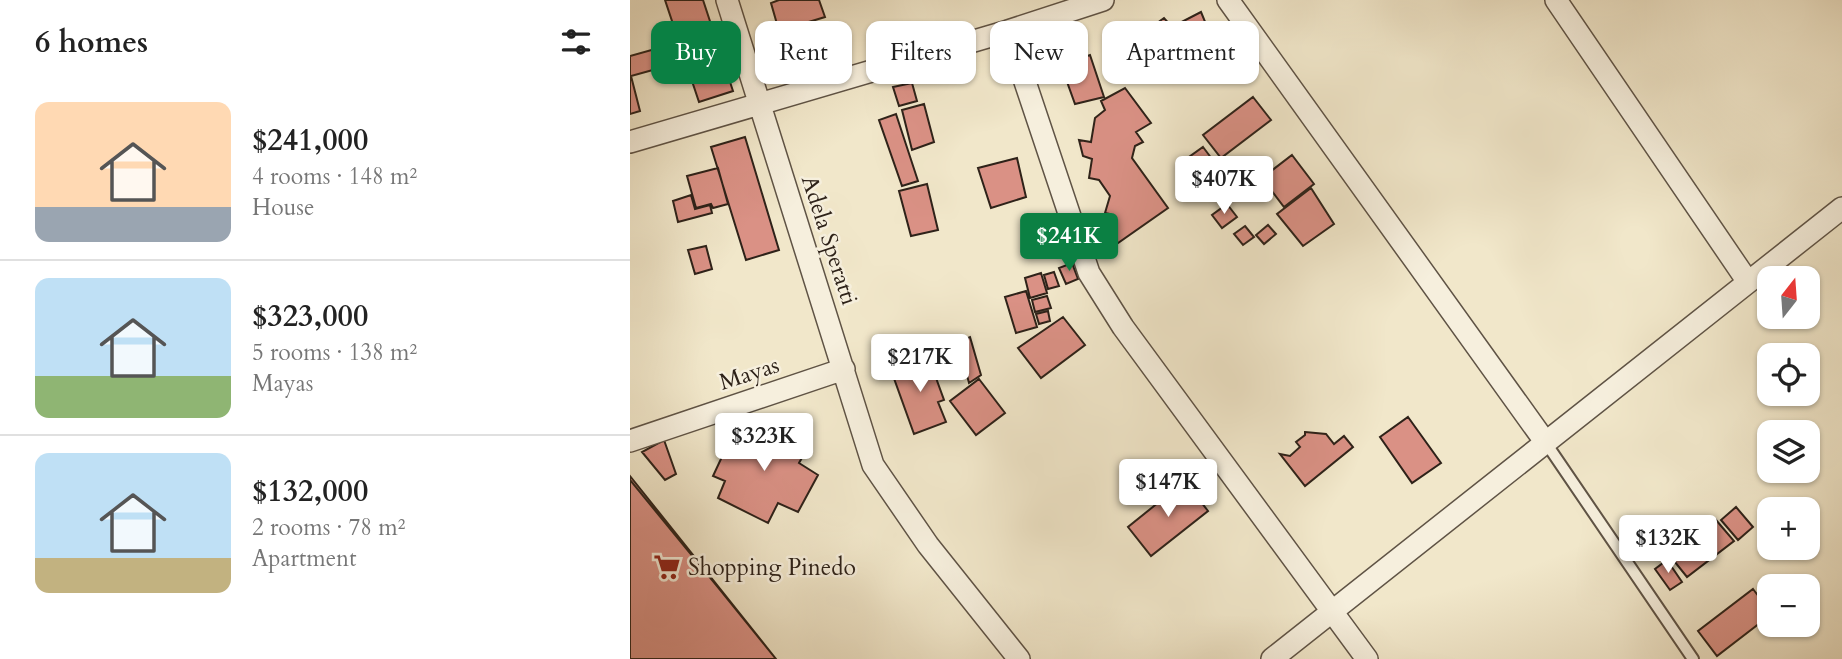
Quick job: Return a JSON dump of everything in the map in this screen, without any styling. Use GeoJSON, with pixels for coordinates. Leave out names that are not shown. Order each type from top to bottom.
{"type":"FeatureCollection","features":[{"type":"Feature","properties":{"kind":"street","name":"Adela Speratti"},"geometry":{"type":"LineString","coordinates":[[727,0],[757,105],[873,465],[928,545],[1019,659]]}},
{"type":"Feature","properties":{"kind":"street"},"geometry":{"type":"LineString","coordinates":[[1039,21],[1103,0]]}},
{"type":"Feature","properties":{"kind":"street"},"geometry":{"type":"LineString","coordinates":[[1228,0],[1546,443]]}},
{"type":"Feature","properties":{"kind":"street"},"geometry":{"type":"LineString","coordinates":[[1556,0],[1748,282]]}},
{"type":"Feature","properties":{"kind":"street"},"geometry":{"type":"LineString","coordinates":[[630,142],[990,36]]}},
{"type":"Feature","properties":{"kind":"street"},"geometry":{"type":"LineString","coordinates":[[1026,84],[1089,274],[1123,327],[1367,659]]}},
{"type":"Feature","properties":{"kind":"street"},"geometry":{"type":"LineString","coordinates":[[1272,659],[1334,613],[1842,208]]}},
{"type":"Feature","properties":{"kind":"street","name":"Mayas"},"geometry":{"type":"LineString","coordinates":[[630,441],[844,369]]}},
{"type":"Feature","properties":{"kind":"lane"},"geometry":{"type":"LineString","coordinates":[[1546,443],[1693,659]]}},
{"type":"Feature","properties":{"kind":"building"},"geometry":{"type":"Polygon","coordinates":[[[665,0],[703,0],[710,21],[672,21],[665,0]]]}},
{"type":"Feature","properties":{"kind":"building"},"geometry":{"type":"Polygon","coordinates":[[[779,0],[819,0],[825,17],[812,21],[776,21],[771,3],[779,0]]]}},
{"type":"Feature","properties":{"kind":"building"},"geometry":{"type":"Polygon","coordinates":[[[1201,12],[1205,21],[1184,21],[1201,12]]]}},
{"type":"Feature","properties":{"kind":"building"},"geometry":{"type":"Polygon","coordinates":[[[651,50],[651,70],[631,76],[640,111],[630,114],[630,56],[651,50]]]}},
{"type":"Feature","properties":{"kind":"building"},"geometry":{"type":"Polygon","coordinates":[[[1090,55],[1104,97],[1075,104],[1068,84],[1088,84],[1090,55]]]}},
{"type":"Feature","properties":{"kind":"building"},"geometry":{"type":"Polygon","coordinates":[[[693,84],[731,84],[733,91],[699,102],[693,84]]]}},
{"type":"Feature","properties":{"kind":"building"},"geometry":{"type":"Polygon","coordinates":[[[912,84],[917,101],[899,106],[893,87],[912,84]]]}},
{"type":"Feature","properties":{"kind":"building"},"geometry":{"type":"Polygon","coordinates":[[[1125,88],[1151,123],[1136,132],[1143,142],[1135,146],[1132,158],[1168,208],[1108,250],[1104,243],[1110,214],[1105,213],[1110,196],[1099,180],[1089,178],[1092,159],[1083,156],[1079,140],[1091,142],[1095,118],[1105,110],[1101,101],[1125,88]]]}},
{"type":"Feature","properties":{"kind":"building"},"geometry":{"type":"Polygon","coordinates":[[[1253,97],[1271,120],[1221,158],[1203,135],[1253,97]]]}},
{"type":"Feature","properties":{"kind":"building"},"geometry":{"type":"Polygon","coordinates":[[[924,104],[934,142],[912,150],[902,110],[924,104]]]}},
{"type":"Feature","properties":{"kind":"building"},"geometry":{"type":"Polygon","coordinates":[[[896,114],[918,181],[902,186],[879,120],[896,114]]]}},
{"type":"Feature","properties":{"kind":"building"},"geometry":{"type":"Polygon","coordinates":[[[745,137],[779,250],[746,260],[711,147],[745,137]]]}},
{"type":"Feature","properties":{"kind":"building"},"geometry":{"type":"Polygon","coordinates":[[[1203,147],[1218,167],[1198,182],[1182,162],[1203,147]]]}},
{"type":"Feature","properties":{"kind":"building"},"geometry":{"type":"Polygon","coordinates":[[[1292,155],[1314,184],[1284,207],[1262,178],[1292,155]]]}},
{"type":"Feature","properties":{"kind":"building"},"geometry":{"type":"Polygon","coordinates":[[[1017,158],[1026,197],[991,208],[978,168],[1017,158]]]}},
{"type":"Feature","properties":{"kind":"building"},"geometry":{"type":"Polygon","coordinates":[[[718,168],[728,204],[713,208],[711,204],[696,208],[687,176],[718,168]]]}},
{"type":"Feature","properties":{"kind":"building"},"geometry":{"type":"Polygon","coordinates":[[[927,184],[938,230],[911,236],[899,191],[927,184]]]}},
{"type":"Feature","properties":{"kind":"building"},"geometry":{"type":"Polygon","coordinates":[[[1311,188],[1334,224],[1303,246],[1277,214],[1311,188]]]}},
{"type":"Feature","properties":{"kind":"building"},"geometry":{"type":"Polygon","coordinates":[[[691,195],[695,209],[710,205],[712,213],[678,222],[673,201],[691,195]]]}},
{"type":"Feature","properties":{"kind":"building"},"geometry":{"type":"Polygon","coordinates":[[[1227,204],[1237,217],[1222,228],[1212,215],[1227,204]]]}},
{"type":"Feature","properties":{"kind":"building"},"geometry":{"type":"Polygon","coordinates":[[[1268,225],[1276,234],[1264,244],[1256,235],[1268,225]]]}},
{"type":"Feature","properties":{"kind":"building"},"geometry":{"type":"Polygon","coordinates":[[[1245,226],[1254,237],[1243,245],[1234,234],[1245,226]]]}},
{"type":"Feature","properties":{"kind":"building"},"geometry":{"type":"Polygon","coordinates":[[[706,246],[712,269],[695,274],[688,250],[706,246]]]}},
{"type":"Feature","properties":{"kind":"building"},"geometry":{"type":"Polygon","coordinates":[[[1072,263],[1078,279],[1066,284],[1059,268],[1072,263]]]}},
{"type":"Feature","properties":{"kind":"building"},"geometry":{"type":"Polygon","coordinates":[[[1054,272],[1059,286],[1048,289],[1044,275],[1054,272]]]}},
{"type":"Feature","properties":{"kind":"building"},"geometry":{"type":"Polygon","coordinates":[[[1041,273],[1047,293],[1030,298],[1025,278],[1041,273]]]}},
{"type":"Feature","properties":{"kind":"building"},"geometry":{"type":"Polygon","coordinates":[[[1026,291],[1037,327],[1016,333],[1005,297],[1026,291]]]}},
{"type":"Feature","properties":{"kind":"building"},"geometry":{"type":"Polygon","coordinates":[[[1047,296],[1051,308],[1035,312],[1032,300],[1047,296]]]}},
{"type":"Feature","properties":{"kind":"building"},"geometry":{"type":"Polygon","coordinates":[[[1048,311],[1050,321],[1039,324],[1036,314],[1048,311]]]}},
{"type":"Feature","properties":{"kind":"building"},"geometry":{"type":"Polygon","coordinates":[[[1063,317],[1085,345],[1041,378],[1018,348],[1063,317]]]}},
{"type":"Feature","properties":{"kind":"building"},"geometry":{"type":"Polygon","coordinates":[[[970,337],[981,375],[969,383],[958,342],[970,337]]]}},
{"type":"Feature","properties":{"kind":"building"},"geometry":{"type":"Polygon","coordinates":[[[928,356],[944,400],[938,402],[946,422],[914,434],[891,370],[928,356]]]}},
{"type":"Feature","properties":{"kind":"building"},"geometry":{"type":"Polygon","coordinates":[[[979,379],[1005,413],[976,435],[950,401],[979,379]]]}},
{"type":"Feature","properties":{"kind":"building"},"geometry":{"type":"Polygon","coordinates":[[[1408,417],[1441,463],[1412,483],[1380,437],[1408,417]]]}},
{"type":"Feature","properties":{"kind":"building"},"geometry":{"type":"Polygon","coordinates":[[[760,422],[807,449],[799,463],[818,475],[798,512],[778,503],[768,523],[718,498],[725,481],[713,476],[734,431],[751,439],[760,422]]]}},
{"type":"Feature","properties":{"kind":"building"},"geometry":{"type":"Polygon","coordinates":[[[1305,432],[1326,434],[1334,444],[1344,436],[1353,447],[1305,486],[1280,454],[1290,456],[1300,447],[1296,442],[1305,432]]]}},
{"type":"Feature","properties":{"kind":"building"},"geometry":{"type":"Polygon","coordinates":[[[664,440],[676,474],[665,480],[642,452],[664,440]]]}},
{"type":"Feature","properties":{"kind":"building","name":"Shopping Pinedo"},"geometry":{"type":"Polygon","coordinates":[[[630,476],[776,659],[630,659],[630,476]]]}},
{"type":"Feature","properties":{"kind":"building","name":"Shopping Pinedo"},"geometry":{"type":"Polygon","coordinates":[[[630,480],[717,586],[776,659],[630,659],[630,480]]]}},
{"type":"Feature","properties":{"kind":"building","name":"Shopping Pinedo"},"geometry":{"type":"Polygon","coordinates":[[[630,480],[717,586],[776,659],[630,659],[630,480]]]}},
{"type":"Feature","properties":{"kind":"building"},"geometry":{"type":"Polygon","coordinates":[[[1185,481],[1208,511],[1151,556],[1128,527],[1185,481]]]}},
{"type":"Feature","properties":{"kind":"building"},"geometry":{"type":"Polygon","coordinates":[[[1736,507],[1753,527],[1738,540],[1721,520],[1736,507]]]}},
{"type":"Feature","properties":{"kind":"building"},"geometry":{"type":"Polygon","coordinates":[[[1716,520],[1734,541],[1687,577],[1670,556],[1716,520]]]}},
{"type":"Feature","properties":{"kind":"building"},"geometry":{"type":"Polygon","coordinates":[[[1667,560],[1682,582],[1670,590],[1655,569],[1667,560]]]}},
{"type":"Feature","properties":{"kind":"building"},"geometry":{"type":"Polygon","coordinates":[[[1753,589],[1757,594],[1757,625],[1717,656],[1698,631],[1753,589]]]}},
{"type":"Feature","properties":{"kind":"place","name":"Shopping Pinedo"},"geometry":{"type":"Point","coordinates":[667,567]}}]}
